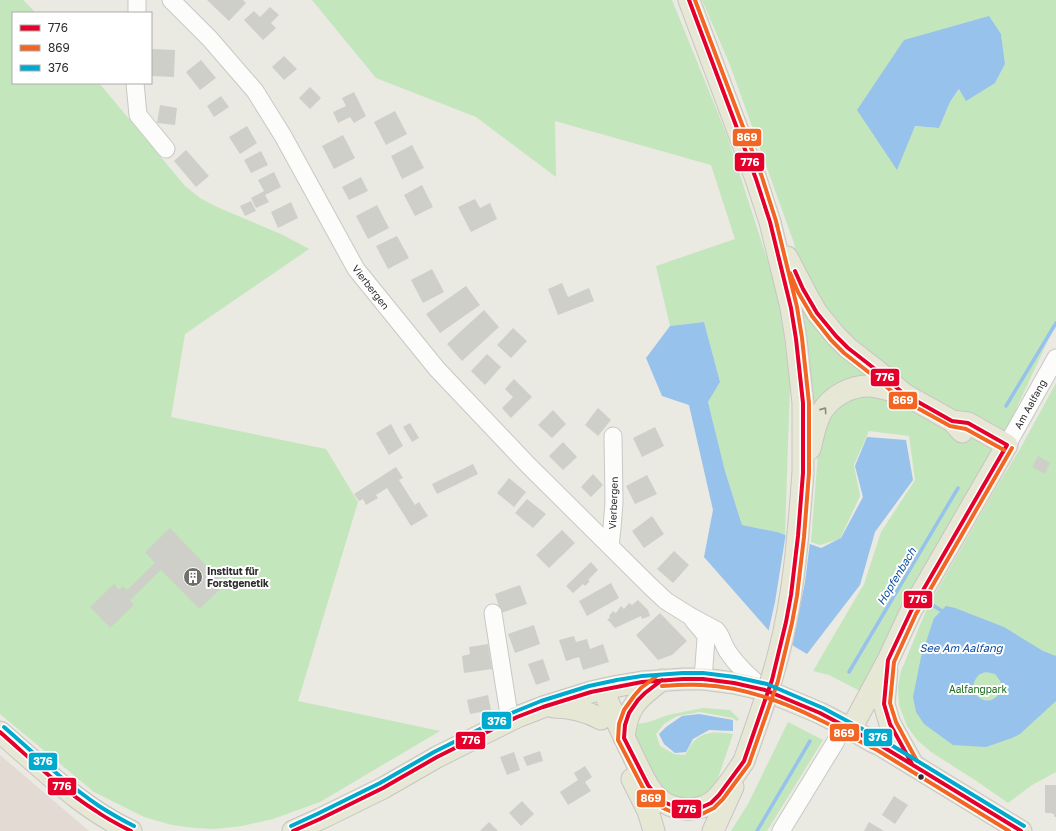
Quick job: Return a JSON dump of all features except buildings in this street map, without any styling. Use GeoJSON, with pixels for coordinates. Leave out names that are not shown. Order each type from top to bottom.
{"type":"FeatureCollection","features":[{"type":"Feature","properties":{"kind":"main road"},"geometry":{"type":"LineString","coordinates":[[689,0],[770,222],[791,308],[796,338],[803,403],[803,473],[796,556],[786,622],[772,680],[744,761],[713,831]]}},
{"type":"Feature","properties":{"kind":"main road"},"geometry":{"type":"LineString","coordinates":[[770,222],[809,299],[827,325],[848,348],[904,394],[952,422],[968,423],[1003,451]]}},
{"type":"Feature","properties":{"kind":"main road"},"geometry":{"type":"LineString","coordinates":[[803,473],[818,421],[825,407],[834,398],[852,388],[865,386],[880,387],[904,394]]}},
{"type":"Feature","properties":{"kind":"main road","name":"Am Aalfang"},"geometry":{"type":"LineString","coordinates":[[844,735],[888,660],[911,611],[1003,451]]}},
{"type":"Feature","properties":{"kind":"main road","name":"Am Aalfang"},"geometry":{"type":"LineString","coordinates":[[888,660],[884,704],[890,724],[912,764]]}},
{"type":"Feature","properties":{"kind":"main road"},"geometry":{"type":"LineString","coordinates":[[294,831],[383,788],[437,757],[510,721],[543,707],[597,690],[635,683],[683,679],[710,680],[765,690],[820,714],[844,735],[912,764],[1021,831]]}},
{"type":"Feature","properties":{"kind":"main road"},"geometry":{"type":"LineString","coordinates":[[624,738],[625,725],[629,713],[638,700],[662,680]]}},
{"type":"Feature","properties":{"kind":"main road"},"geometry":{"type":"LineString","coordinates":[[597,690],[616,721],[648,785],[662,801],[681,809],[698,808],[711,802],[719,795],[744,761]]}},
{"type":"Feature","properties":{"kind":"main road"},"geometry":{"type":"LineString","coordinates":[[597,690],[601,719],[648,811],[654,831]]}},
{"type":"Feature","properties":{"kind":"main road"},"geometry":{"type":"LineString","coordinates":[[543,707],[561,707],[578,710],[589,713],[601,719]]}},
{"type":"Feature","properties":{"kind":"main road"},"geometry":{"type":"LineString","coordinates":[[0,732],[80,800],[105,817],[130,831]]}},
{"type":"Feature","properties":{"kind":"street"},"geometry":{"type":"LineString","coordinates":[[137,0],[137,12]]}},
{"type":"Feature","properties":{"kind":"street","name":"Vierbergen"},"geometry":{"type":"LineString","coordinates":[[171,0],[210,39],[255,91],[283,136],[356,269],[437,369],[528,464],[666,601],[720,633],[727,650],[748,675],[765,690]]}},
{"type":"Feature","properties":{"kind":"street"},"geometry":{"type":"LineString","coordinates":[[135,84],[138,115],[166,149]]}},
{"type":"Feature","properties":{"kind":"street","name":"Am Aalfang"},"geometry":{"type":"LineString","coordinates":[[1003,451],[1056,358]]}},
{"type":"Feature","properties":{"kind":"street","name":"Vierbergen"},"geometry":{"type":"LineString","coordinates":[[610,546],[614,502],[613,436]]}},
{"type":"Feature","properties":{"kind":"street"},"geometry":{"type":"LineString","coordinates":[[493,613],[510,721]]}},
{"type":"Feature","properties":{"kind":"street","name":"Vierbergen"},"geometry":{"type":"LineString","coordinates":[[690,616],[705,634],[710,680]]}},
{"type":"Feature","properties":{"kind":"street"},"geometry":{"type":"LineString","coordinates":[[710,680],[727,660],[727,650]]}},
{"type":"Feature","properties":{"kind":"street"},"geometry":{"type":"LineString","coordinates":[[781,831],[844,735]]}},
{"type":"Feature","properties":{"kind":"shaded area"},"geometry":{"type":"Polygon","coordinates":[[[0,755],[89,831],[0,831],[0,755]]]}},
{"type":"Feature","properties":{"kind":"green space"},"geometry":{"type":"Polygon","coordinates":[[[0,0],[23,0],[35,12],[12,12],[12,84],[100,84],[185,186],[200,198],[217,207],[283,235],[309,249],[185,334],[171,417],[326,449],[358,502],[298,701],[440,731],[320,802],[273,819],[242,826],[214,829],[172,825],[144,817],[94,792],[0,714],[0,0]]]}},
{"type":"Feature","properties":{"kind":"green space"},"geometry":{"type":"Polygon","coordinates":[[[312,0],[672,0],[728,138],[779,296],[790,384],[785,535],[742,525],[725,471],[708,402],[720,382],[704,322],[670,326],[656,266],[735,239],[711,165],[555,121],[556,177],[476,117],[376,78],[312,0]]]}},
{"type":"Feature","properties":{"kind":"green space"},"geometry":{"type":"Polygon","coordinates":[[[702,0],[1056,0],[1056,323],[1005,433],[860,691],[829,675],[813,671],[864,584],[881,532],[915,480],[909,436],[869,431],[854,465],[860,496],[840,539],[820,545],[811,542],[820,427],[811,402],[807,338],[794,243],[730,65],[702,0]],[[1001,34],[915,126],[939,128],[950,102],[960,89],[995,83],[1005,64],[1001,34]]]}},
{"type":"Feature","properties":{"kind":"green space","name":"Aalfangpark"},"geometry":{"type":"Polygon","coordinates":[[[1056,383],[1056,772],[1032,785],[1008,803],[931,752],[917,740],[907,726],[899,705],[898,687],[901,671],[928,606],[1020,449],[1056,383]]]}},
{"type":"Feature","properties":{"kind":"green space"},"geometry":{"type":"Polygon","coordinates":[[[703,708],[730,710],[739,719],[737,721],[733,718],[700,712],[677,716],[664,724],[656,734],[660,746],[674,754],[685,755],[690,746],[698,737],[707,733],[717,732],[733,734],[716,784],[705,795],[687,801],[667,795],[654,778],[640,749],[632,725],[649,722],[668,715],[703,708]]]}},
{"type":"Feature","properties":{"kind":"green space"},"geometry":{"type":"Polygon","coordinates":[[[788,722],[823,740],[767,831],[731,831],[748,804],[788,722]]]}},
{"type":"Feature","properties":{"kind":"water"},"geometry":{"type":"Polygon","coordinates":[[[989,16],[1001,34],[1005,64],[995,83],[966,101],[959,89],[950,102],[939,128],[915,126],[897,170],[857,110],[904,40],[989,16]]]}},
{"type":"Feature","properties":{"kind":"water"},"geometry":{"type":"Polygon","coordinates":[[[704,322],[720,382],[708,402],[725,471],[742,525],[777,532],[821,548],[841,538],[863,497],[855,466],[867,437],[906,440],[913,480],[875,532],[860,585],[807,654],[770,632],[704,557],[713,510],[689,405],[662,396],[646,358],[670,326],[704,322]]]}},
{"type":"Feature","properties":{"kind":"water","name":"See Am Aalfang"},"geometry":{"type":"Polygon","coordinates":[[[946,606],[955,608],[1004,627],[1043,651],[1056,656],[1056,701],[1020,734],[1012,738],[986,747],[953,745],[924,724],[916,712],[913,697],[921,657],[934,618],[946,606]],[[986,672],[982,673],[974,682],[975,693],[983,700],[994,699],[1002,689],[999,679],[995,674],[986,672]]]}},
{"type":"Feature","properties":{"kind":"water"},"geometry":{"type":"Polygon","coordinates":[[[699,714],[733,720],[733,731],[709,730],[693,739],[686,752],[675,753],[664,744],[659,734],[666,727],[682,716],[699,714]]]}},
{"type":"Feature","properties":{"kind":"pier"},"geometry":{"type":"Polygon","coordinates":[[[786,533],[810,542],[805,582],[792,648],[768,633],[775,602],[786,533]]]}},
{"type":"Feature","properties":{"kind":"waterway","name":"Hopfenbach"},"geometry":{"type":"LineString","coordinates":[[1006,406],[1056,323]]}},
{"type":"Feature","properties":{"kind":"waterway","name":"Hopfenbach"},"geometry":{"type":"LineString","coordinates":[[849,672],[958,488]]}},
{"type":"Feature","properties":{"kind":"waterway"},"geometry":{"type":"LineString","coordinates":[[931,604],[942,611]]}},
{"type":"Feature","properties":{"kind":"waterway","name":"Hopfenbach"},"geometry":{"type":"LineString","coordinates":[[757,831],[810,741]]}},
{"type":"Feature","properties":{"kind":"transit line","name":"776"},"geometry":{"type":"LineString","coordinates":[[662,680],[645,693],[629,713],[625,725],[624,738],[648,785],[658,798],[681,809],[698,809],[711,803],[719,795],[744,761],[772,680],[791,595],[798,536],[803,473],[803,403],[791,308],[770,222],[756,179],[689,0]]}},
{"type":"Feature","properties":{"kind":"transit line","name":"869"},"geometry":{"type":"LineString","coordinates":[[658,675],[641,688],[624,710],[619,724],[618,740],[643,788],[654,802],[679,815],[700,815],[714,808],[723,799],[749,764],[778,681],[797,596],[804,537],[809,473],[809,403],[797,307],[776,221],[762,177],[695,0]]}},
{"type":"Feature","properties":{"kind":"transit line","name":"776"},"geometry":{"type":"LineString","coordinates":[[795,271],[803,289],[817,313],[836,336],[848,348],[904,394],[952,421],[968,423],[1007,445]]}},
{"type":"Feature","properties":{"kind":"transit line","name":"869"},"geometry":{"type":"LineString","coordinates":[[790,273],[798,292],[812,316],[831,340],[844,353],[901,399],[950,426],[966,429],[1004,450]]}},
{"type":"Feature","properties":{"kind":"transit line","name":"776"},"geometry":{"type":"LineString","coordinates":[[912,764],[890,724],[884,704],[888,660],[911,611],[1007,445]]}},
{"type":"Feature","properties":{"kind":"transit line","name":"869"},"geometry":{"type":"LineString","coordinates":[[917,761],[896,722],[890,703],[894,662],[916,614],[1012,448]]}},
{"type":"Feature","properties":{"kind":"transit line","name":"376"},"geometry":{"type":"LineString","coordinates":[[291,826],[380,783],[434,752],[514,712],[541,701],[589,686],[617,680],[642,676],[683,673],[703,673],[735,677],[767,684],[823,708],[883,740],[1024,826]]}},
{"type":"Feature","properties":{"kind":"transit line","name":"776"},"geometry":{"type":"LineString","coordinates":[[293,831],[383,788],[437,757],[517,717],[591,692],[642,682],[683,679],[703,679],[734,683],[765,690],[820,713],[880,745],[1021,831]]}},
{"type":"Feature","properties":{"kind":"transit line","name":"869"},"geometry":{"type":"LineString","coordinates":[[662,686],[717,686],[762,696],[790,706],[877,750],[1009,831]]}},
{"type":"Feature","properties":{"kind":"transit line","name":"376"},"geometry":{"type":"LineString","coordinates":[[4,727],[74,788],[99,806],[134,826]]}},
{"type":"Feature","properties":{"kind":"transit line","name":"776"},"geometry":{"type":"LineString","coordinates":[[0,732],[71,793],[104,817],[131,831]]}},
{"type":"Feature","properties":{"kind":"place","name":"Institut für Forstgenetik"},"geometry":{"type":"Point","coordinates":[193,577]}}]}
